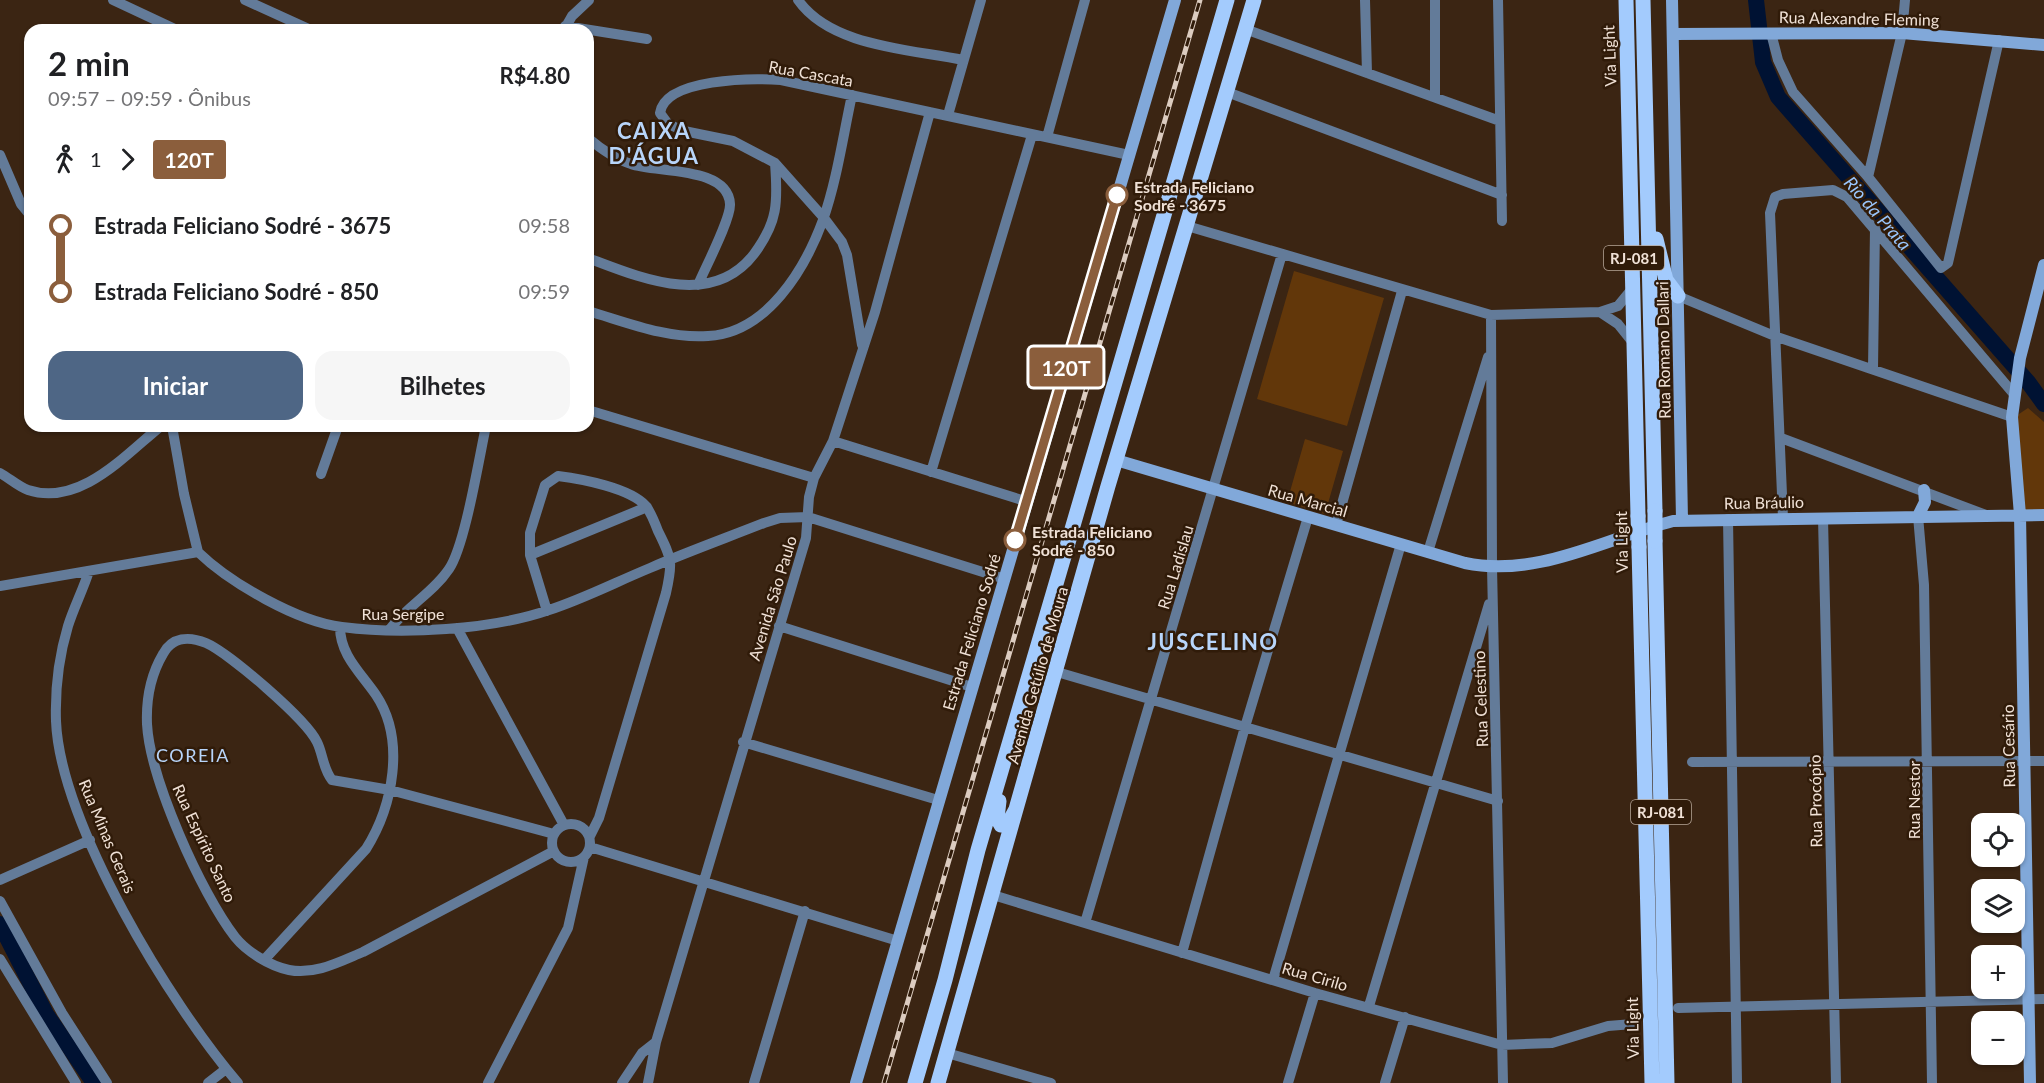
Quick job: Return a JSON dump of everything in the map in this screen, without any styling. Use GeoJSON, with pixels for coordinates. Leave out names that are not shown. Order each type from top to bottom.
{"type":"FeatureCollection","features":[{"type":"Feature","properties":{"kind":"main road","name":"Avenida Getúlio de Moura"},"geometry":{"type":"LineString","coordinates":[[915,1083],[945,980],[978,850],[1227,0]]}},
{"type":"Feature","properties":{"kind":"main road","name":"Avenida Getúlio de Moura"},"geometry":{"type":"LineString","coordinates":[[938,1083],[1116,460],[1254,0]]}},
{"type":"Feature","properties":{"kind":"main road","name":"Via Light"},"geometry":{"type":"LineString","coordinates":[[1626,0],[1652,1083]]}},
{"type":"Feature","properties":{"kind":"main road","name":"Via Light"},"geometry":{"type":"LineString","coordinates":[[1643,0],[1666,1083]]}},
{"type":"Feature","properties":{"kind":"main road"},"geometry":{"type":"LineString","coordinates":[[1648,203],[1664,273],[1678,296]]}},
{"type":"Feature","properties":{"kind":"main road"},"geometry":{"type":"LineString","coordinates":[[1007,756],[997,812],[1001,825],[1010,822],[1022,795]]}},
{"type":"Feature","properties":{"kind":"main road"},"geometry":{"type":"LineString","coordinates":[[978,850],[991,843],[999,850],[990,888],[993,895]]}},
{"type":"Feature","properties":{"kind":"street"},"geometry":{"type":"LineString","coordinates":[[113,0],[139,5],[168,24]]}},
{"type":"Feature","properties":{"kind":"street"},"geometry":{"type":"LineString","coordinates":[[245,0],[298,24]]}},
{"type":"Feature","properties":{"kind":"street"},"geometry":{"type":"LineString","coordinates":[[568,24],[589,0]]}},
{"type":"Feature","properties":{"kind":"street"},"geometry":{"type":"LineString","coordinates":[[798,0],[818,22],[848,37],[963,60]]}},
{"type":"Feature","properties":{"kind":"street"},"geometry":{"type":"LineString","coordinates":[[948,115],[981,0]]}},
{"type":"Feature","properties":{"kind":"street"},"geometry":{"type":"LineString","coordinates":[[1047,137],[1085,0]]}},
{"type":"Feature","properties":{"kind":"street","name":"Estrada Feliciano Sodré"},"geometry":{"type":"LineString","coordinates":[[856,1083],[1005,579],[1025,501],[1174,0]]}},
{"type":"Feature","properties":{"kind":"street"},"geometry":{"type":"LineString","coordinates":[[1365,0],[1367,73]]}},
{"type":"Feature","properties":{"kind":"street"},"geometry":{"type":"LineString","coordinates":[[1435,0],[1435,97]]}},
{"type":"Feature","properties":{"kind":"street"},"geometry":{"type":"LineString","coordinates":[[1498,0],[1502,221]]}},
{"type":"Feature","properties":{"kind":"street","name":"Rua Romano Dallari"},"geometry":{"type":"LineString","coordinates":[[1672,0],[1682,520]]}},
{"type":"Feature","properties":{"kind":"street"},"geometry":{"type":"LineString","coordinates":[[1869,177],[1902,33],[1905,0]]}},
{"type":"Feature","properties":{"kind":"street"},"geometry":{"type":"LineString","coordinates":[[1245,29],[1500,121]]}},
{"type":"Feature","properties":{"kind":"street"},"geometry":{"type":"LineString","coordinates":[[594,32],[647,39]]}},
{"type":"Feature","properties":{"kind":"street"},"geometry":{"type":"LineString","coordinates":[[1767,33],[1793,92],[1869,177],[1941,268],[1948,263],[1999,40]]}},
{"type":"Feature","properties":{"kind":"street","name":"Rua Alexandre Fleming"},"geometry":{"type":"LineString","coordinates":[[1673,34],[1902,33],[2044,45]]}},
{"type":"Feature","properties":{"kind":"street","name":"Rua Cascata"},"geometry":{"type":"LineString","coordinates":[[862,348],[847,255],[842,242],[824,218],[775,163],[733,141],[684,131],[668,124],[660,112],[661,105],[668,96],[737,79],[781,80],[1129,155]]}},
{"type":"Feature","properties":{"kind":"street"},"geometry":{"type":"LineString","coordinates":[[1227,93],[1502,195]]}},
{"type":"Feature","properties":{"kind":"street"},"geometry":{"type":"LineString","coordinates":[[594,312],[643,328],[677,334],[708,336],[734,331],[758,318],[786,289],[808,255],[824,218],[852,95]]}},
{"type":"Feature","properties":{"kind":"street","name":"Avenida São Paulo"},"geometry":{"type":"LineString","coordinates":[[622,1083],[642,1053],[656,1042],[743,742],[806,538],[809,497],[814,478],[833,441],[875,312],[930,112]]}},
{"type":"Feature","properties":{"kind":"street"},"geometry":{"type":"LineString","coordinates":[[931,472],[1032,135]]}},
{"type":"Feature","properties":{"kind":"street"},"geometry":{"type":"LineString","coordinates":[[594,143],[614,158],[633,165],[697,174],[712,179],[724,190],[730,203],[728,215],[698,285]]}},
{"type":"Feature","properties":{"kind":"street"},"geometry":{"type":"LineString","coordinates":[[0,156],[24,208]]}},
{"type":"Feature","properties":{"kind":"street"},"geometry":{"type":"LineString","coordinates":[[594,260],[654,280],[679,285],[717,282],[733,276],[764,240],[775,216],[777,192],[775,163]]}},
{"type":"Feature","properties":{"kind":"street"},"geometry":{"type":"LineString","coordinates":[[1783,518],[1770,213],[1776,197],[1783,194],[1833,190],[1841,192],[2014,387]]}},
{"type":"Feature","properties":{"kind":"street"},"geometry":{"type":"LineString","coordinates":[[1187,226],[1402,291],[1491,315],[1600,312],[1622,303],[1634,286]]}},
{"type":"Feature","properties":{"kind":"street"},"geometry":{"type":"LineString","coordinates":[[1873,369],[1875,228]]}},
{"type":"Feature","properties":{"kind":"street","name":"Rua Ladislau"},"geometry":{"type":"LineString","coordinates":[[1085,923],[1282,254]]}},
{"type":"Feature","properties":{"kind":"street","name":"Rua Cesário"},"geometry":{"type":"LineString","coordinates":[[2030,1083],[2020,515],[2012,417],[2014,387],[2020,358],[2044,265]]}},
{"type":"Feature","properties":{"kind":"street"},"geometry":{"type":"LineString","coordinates":[[1336,525],[1402,291]]}},
{"type":"Feature","properties":{"kind":"street"},"geometry":{"type":"LineString","coordinates":[[1678,296],[1777,337],[2012,417]]}},
{"type":"Feature","properties":{"kind":"street"},"geometry":{"type":"LineString","coordinates":[[1600,312],[1618,324],[1635,345]]}},
{"type":"Feature","properties":{"kind":"street","name":"Rua Celestino"},"geometry":{"type":"LineString","coordinates":[[1491,315],[1492,593],[1503,1083]]}},
{"type":"Feature","properties":{"kind":"street"},"geometry":{"type":"LineString","coordinates":[[1428,552],[1469,410],[1491,348]]}},
{"type":"Feature","properties":{"kind":"street"},"geometry":{"type":"LineString","coordinates":[[1469,410],[1491,411]]}},
{"type":"Feature","properties":{"kind":"street"},"geometry":{"type":"LineString","coordinates":[[594,412],[814,478]]}},
{"type":"Feature","properties":{"kind":"street"},"geometry":{"type":"LineString","coordinates":[[0,473],[28,490],[60,493],[78,488],[100,476],[154,432]]}},
{"type":"Feature","properties":{"kind":"street"},"geometry":{"type":"LineString","coordinates":[[0,586],[198,552],[173,432]]}},
{"type":"Feature","properties":{"kind":"street"},"geometry":{"type":"LineString","coordinates":[[321,474],[336,432]]}},
{"type":"Feature","properties":{"kind":"street"},"geometry":{"type":"LineString","coordinates":[[390,629],[410,607],[440,581],[451,567],[485,432]]}},
{"type":"Feature","properties":{"kind":"street"},"geometry":{"type":"LineString","coordinates":[[1781,438],[1988,516]]}},
{"type":"Feature","properties":{"kind":"street"},"geometry":{"type":"LineString","coordinates":[[833,441],[1025,501]]}},
{"type":"Feature","properties":{"kind":"street","name":"Rua Marcial"},"geometry":{"type":"LineString","coordinates":[[1116,460],[1428,552],[1492,567]]}},
{"type":"Feature","properties":{"kind":"street"},"geometry":{"type":"LineString","coordinates":[[488,1083],[568,928],[584,857],[599,818],[659,616],[672,559],[647,507],[623,492],[571,478],[552,478],[544,485],[531,533],[531,555],[547,611]]}},
{"type":"Feature","properties":{"kind":"street"},"geometry":{"type":"LineString","coordinates":[[1918,516],[1925,502],[1924,490]]}},
{"type":"Feature","properties":{"kind":"street"},"geometry":{"type":"LineString","coordinates":[[531,555],[647,507]]}},
{"type":"Feature","properties":{"kind":"street","name":"Rua Bráulio"},"geometry":{"type":"LineString","coordinates":[[1492,567],[1552,560],[1654,525],[1682,520],[2044,515]]}},
{"type":"Feature","properties":{"kind":"street","name":"Rua Nestor"},"geometry":{"type":"LineString","coordinates":[[1918,516],[1924,585],[1932,1083]]}},
{"type":"Feature","properties":{"kind":"street"},"geometry":{"type":"LineString","coordinates":[[808,517],[1005,579]]}},
{"type":"Feature","properties":{"kind":"street","name":"Rua Sergipe"},"geometry":{"type":"LineString","coordinates":[[198,552],[212,565],[260,596],[299,614],[340,627],[457,628],[547,611],[672,559],[780,518],[808,517]]}},
{"type":"Feature","properties":{"kind":"street"},"geometry":{"type":"LineString","coordinates":[[1182,953],[1245,727],[1308,517]]}},
{"type":"Feature","properties":{"kind":"street","name":"Rua Procópio"},"geometry":{"type":"LineString","coordinates":[[1823,518],[1836,1083]]}},
{"type":"Feature","properties":{"kind":"street"},"geometry":{"type":"LineString","coordinates":[[1728,519],[1737,1083]]}},
{"type":"Feature","properties":{"kind":"street"},"geometry":{"type":"LineString","coordinates":[[1273,980],[1401,544]]}},
{"type":"Feature","properties":{"kind":"street","name":"Rua Minas Gerais"},"geometry":{"type":"LineString","coordinates":[[89,571],[61,652],[56,720],[59,752],[90,840],[118,900],[160,972],[238,1083]]}},
{"type":"Feature","properties":{"kind":"street"},"geometry":{"type":"LineString","coordinates":[[1369,1006],[1492,593]]}},
{"type":"Feature","properties":{"kind":"street"},"geometry":{"type":"LineString","coordinates":[[779,626],[972,687]]}},
{"type":"Feature","properties":{"kind":"street"},"geometry":{"type":"LineString","coordinates":[[264,960],[366,849],[376,833],[390,790],[394,753],[383,710],[343,649],[340,627]]}},
{"type":"Feature","properties":{"kind":"street"},"geometry":{"type":"LineString","coordinates":[[457,628],[564,825]]}},
{"type":"Feature","properties":{"kind":"street","name":"Rua Espírito Santo"},"geometry":{"type":"LineString","coordinates":[[390,790],[339,782],[328,774],[317,742],[306,725],[286,705],[208,644],[188,638],[176,641],[166,648],[155,666],[147,694],[147,725],[157,774],[172,814],[210,894],[236,937],[264,960],[287,970],[305,972],[331,966],[363,952],[554,851]]}},
{"type":"Feature","properties":{"kind":"street"},"geometry":{"type":"LineString","coordinates":[[1057,672],[1498,801]]}},
{"type":"Feature","properties":{"kind":"street"},"geometry":{"type":"LineString","coordinates":[[743,742],[938,800]]}},
{"type":"Feature","properties":{"kind":"street"},"geometry":{"type":"LineString","coordinates":[[1692,762],[2044,761]]}},
{"type":"Feature","properties":{"kind":"street"},"geometry":{"type":"LineString","coordinates":[[390,790],[554,834]]}},
{"type":"Feature","properties":{"kind":"street"},"geometry":{"type":"LineString","coordinates":[[584,857],[567,862],[554,851],[554,834],[564,825],[576,824],[590,842],[704,881],[898,941]]}},
{"type":"Feature","properties":{"kind":"street"},"geometry":{"type":"LineString","coordinates":[[0,880],[90,840]]}},
{"type":"Feature","properties":{"kind":"street","name":"Rua Cirilo"},"geometry":{"type":"LineString","coordinates":[[993,895],[1316,993],[1502,1045],[1552,1043],[1608,1026],[1633,1024]]}},
{"type":"Feature","properties":{"kind":"street"},"geometry":{"type":"LineString","coordinates":[[0,901],[62,1013],[107,1083]]}},
{"type":"Feature","properties":{"kind":"street"},"geometry":{"type":"LineString","coordinates":[[753,1083],[806,911]]}},
{"type":"Feature","properties":{"kind":"street"},"geometry":{"type":"LineString","coordinates":[[0,958],[76,1083]]}},
{"type":"Feature","properties":{"kind":"street"},"geometry":{"type":"LineString","coordinates":[[1288,1083],[1316,993]]}},
{"type":"Feature","properties":{"kind":"street"},"geometry":{"type":"LineString","coordinates":[[1678,1008],[2044,999]]}},
{"type":"Feature","properties":{"kind":"street"},"geometry":{"type":"LineString","coordinates":[[1385,1083],[1405,1017]]}},
{"type":"Feature","properties":{"kind":"street"},"geometry":{"type":"LineString","coordinates":[[648,1083],[656,1042]]}},
{"type":"Feature","properties":{"kind":"street"},"geometry":{"type":"LineString","coordinates":[[947,1053],[1051,1083]]}},
{"type":"Feature","properties":{"kind":"street"},"geometry":{"type":"LineString","coordinates":[[207,1083],[226,1069]]}},
{"type":"Feature","properties":{"kind":"shaded area"},"geometry":{"type":"Polygon","coordinates":[[[1294,271],[1384,298],[1347,426],[1257,399],[1294,271]]]}},
{"type":"Feature","properties":{"kind":"shaded area"},"geometry":{"type":"Polygon","coordinates":[[[2028,408],[2044,422],[2044,510],[2023,510],[2016,416],[2028,408]]]}},
{"type":"Feature","properties":{"kind":"shaded area"},"geometry":{"type":"Polygon","coordinates":[[[1305,439],[1343,451],[1325,514],[1287,502],[1305,439]]]}},
{"type":"Feature","properties":{"kind":"waterway","name":"Rio da Prata"},"geometry":{"type":"LineString","coordinates":[[1756,0],[1763,62],[1778,97],[2028,382],[2044,404]]}},
{"type":"Feature","properties":{"kind":"waterway"},"geometry":{"type":"LineString","coordinates":[[0,924],[46,1014],[94,1083]]}},
{"type":"Feature","properties":{"kind":"railway"},"geometry":{"type":"LineString","coordinates":[[884,1083],[1200,0]]}},
{"type":"Feature","properties":{"kind":"bus line","name":"120T"},"geometry":{"type":"LineString","coordinates":[[1015,540],[1117,195]]}},
{"type":"Feature","properties":{"kind":"place","name":"Estrada Feliciano Sodré - 3675"},"geometry":{"type":"Point","coordinates":[1117,195]}},
{"type":"Feature","properties":{"kind":"place","name":"Estrada Feliciano Sodré - 850"},"geometry":{"type":"Point","coordinates":[1015,540]}},
{"type":"Feature","properties":{"kind":"district","name":"CAIXA D'ÁGUA"},"geometry":{"type":"Point","coordinates":[654,142]}},
{"type":"Feature","properties":{"kind":"district","name":"JUSCELINO"},"geometry":{"type":"Point","coordinates":[1213,641]}},
{"type":"Feature","properties":{"kind":"district","name":"COREIA"},"geometry":{"type":"Point","coordinates":[193,755]}}]}
